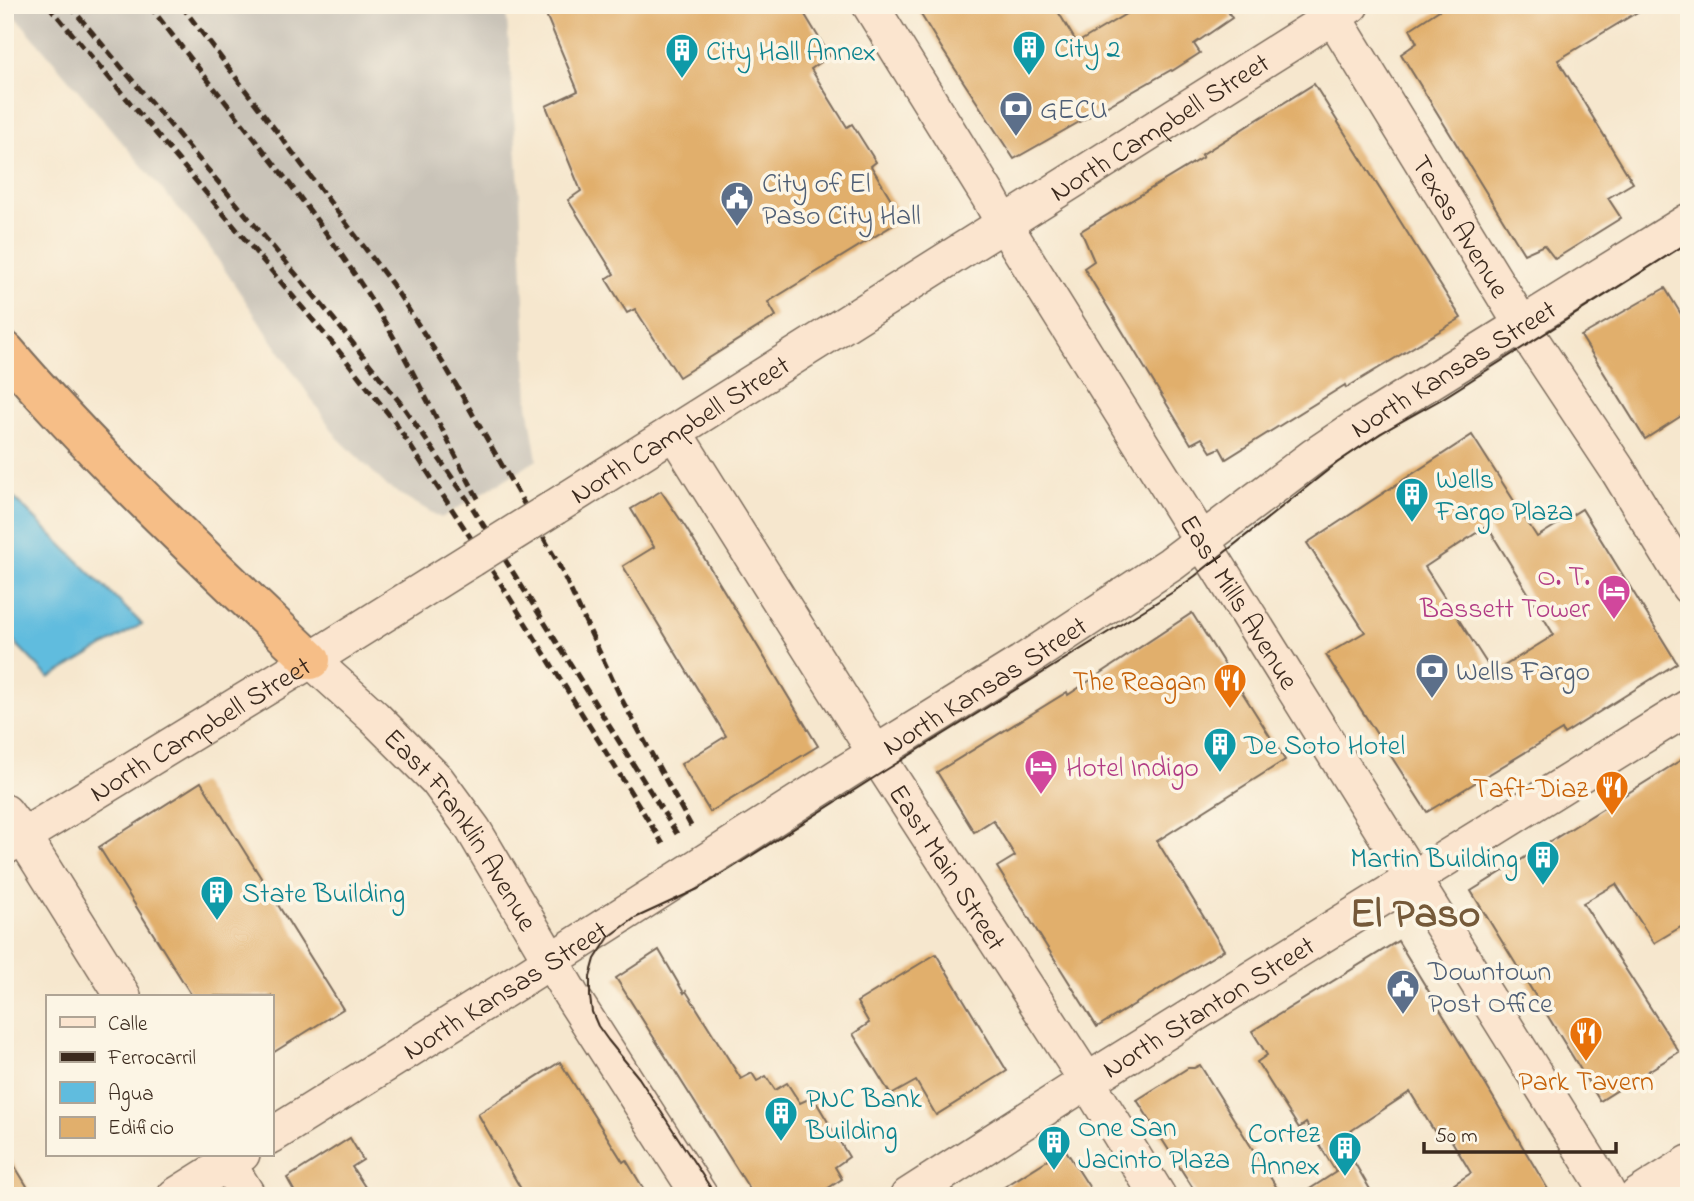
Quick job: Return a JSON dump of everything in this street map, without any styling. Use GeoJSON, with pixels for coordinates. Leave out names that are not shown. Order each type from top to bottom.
{"type":"FeatureCollection","features":[{"type":"Feature","properties":{"kind":"highway"},"geometry":{"type":"LineString","coordinates":[[5,351],[81,436],[311,660]]}},
{"type":"Feature","properties":{"kind":"main road","name":"East Mills Avenue"},"geometry":{"type":"LineString","coordinates":[[870,5],[1609,1196]]}},
{"type":"Feature","properties":{"kind":"main road","name":"North Campbell Street"},"geometry":{"type":"LineString","coordinates":[[11,832],[311,660],[1004,224],[1337,9]]}},
{"type":"Feature","properties":{"kind":"main road","name":"Texas Avenue"},"geometry":{"type":"LineString","coordinates":[[1337,9],[1522,324],[1617,469],[1689,587]]}},
{"type":"Feature","properties":{"kind":"main road","name":"North Kansas Street"},"geometry":{"type":"LineString","coordinates":[[273,1135],[1021,663],[1171,564],[1314,456],[1689,221]]}},
{"type":"Feature","properties":{"kind":"main road","name":"East Main Street"},"geometry":{"type":"LineString","coordinates":[[674,432],[1158,1196]]}},
{"type":"Feature","properties":{"kind":"main road","name":"East Franklin Avenue"},"geometry":{"type":"LineString","coordinates":[[311,660],[437,780],[473,829],[578,1006],[700,1196]]}},
{"type":"Feature","properties":{"kind":"main road","name":"North Stanton Street"},"geometry":{"type":"LineString","coordinates":[[908,1196],[1689,707]]}},
{"type":"Feature","properties":{"kind":"main road"},"geometry":{"type":"LineString","coordinates":[[11,832],[122,995]]}},
{"type":"Feature","properties":{"kind":"main road"},"geometry":{"type":"LineString","coordinates":[[175,1196],[231,1157],[248,1196]]}},
{"type":"Feature","properties":{"kind":"main road"},"geometry":{"type":"LineString","coordinates":[[1637,1196],[1689,1163]]}},
{"type":"Feature","properties":{"kind":"shaded area"},"geometry":{"type":"Polygon","coordinates":[[[6,5],[506,5],[520,201],[528,405],[537,460],[441,518],[388,487],[337,437],[204,239],[6,5]]]}},
{"type":"Feature","properties":{"kind":"water"},"geometry":{"type":"Polygon","coordinates":[[[5,489],[142,624],[49,678],[5,632],[5,489]]]}},
{"type":"Feature","properties":{"kind":"building"},"geometry":{"type":"Polygon","coordinates":[[[542,5],[799,5],[830,56],[811,69],[847,127],[852,124],[876,162],[871,166],[903,219],[768,302],[776,316],[679,377],[635,309],[627,313],[606,279],[614,274],[568,200],[581,191],[546,106],[578,91],[542,5]]]}},
{"type":"Feature","properties":{"kind":"building"},"geometry":{"type":"Polygon","coordinates":[[[915,5],[1054,5],[1077,43],[1141,5],[1224,5],[1232,18],[1194,44],[1200,53],[1014,159],[915,5]]]}},
{"type":"Feature","properties":{"kind":"building"},"geometry":{"type":"Polygon","coordinates":[[[1447,5],[1649,5],[1558,60],[1633,183],[1608,198],[1621,218],[1555,259],[1544,245],[1524,254],[1401,54],[1417,43],[1410,29],[1447,5]]]}},
{"type":"Feature","properties":{"kind":"building"},"geometry":{"type":"Polygon","coordinates":[[[1314,84],[1461,318],[1346,388],[1345,385],[1226,459],[1220,448],[1211,452],[1202,438],[1191,444],[1084,268],[1094,261],[1081,231],[1203,157],[1201,155],[1314,84]]]}},
{"type":"Feature","properties":{"kind":"building"},"geometry":{"type":"Polygon","coordinates":[[[1665,288],[1689,327],[1689,411],[1645,439],[1581,336],[1665,288]]]}},
{"type":"Feature","properties":{"kind":"building"},"geometry":{"type":"Polygon","coordinates":[[[1472,435],[1537,537],[1582,509],[1677,663],[1564,734],[1562,730],[1427,812],[1326,655],[1365,632],[1307,543],[1472,435]],[[1487,526],[1425,567],[1493,673],[1554,635],[1487,526]]]}},
{"type":"Feature","properties":{"kind":"building"},"geometry":{"type":"Polygon","coordinates":[[[661,491],[818,746],[710,812],[681,764],[726,736],[623,566],[654,547],[631,509],[661,491]]]}},
{"type":"Feature","properties":{"kind":"building"},"geometry":{"type":"Polygon","coordinates":[[[1192,613],[1285,760],[1157,841],[1224,950],[1097,1027],[997,867],[1015,856],[993,820],[974,832],[937,772],[1067,692],[1068,695],[1192,613]]]}},
{"type":"Feature","properties":{"kind":"building"},"geometry":{"type":"Polygon","coordinates":[[[1689,755],[1689,922],[1654,943],[1616,884],[1583,903],[1679,1052],[1600,1101],[1471,891],[1689,755]]]}},
{"type":"Feature","properties":{"kind":"building","name":"State Building"},"geometry":{"type":"Polygon","coordinates":[[[201,782],[343,1009],[273,1053],[273,995],[191,995],[99,847],[201,782]]]}},
{"type":"Feature","properties":{"kind":"building"},"geometry":{"type":"Polygon","coordinates":[[[1398,941],[1552,1196],[1436,1196],[1471,1173],[1447,1133],[1439,1139],[1410,1092],[1340,1138],[1374,1196],[1299,1196],[1336,1172],[1306,1123],[1299,1128],[1257,1062],[1267,1055],[1252,1031],[1398,941]]]}},
{"type":"Feature","properties":{"kind":"building"},"geometry":{"type":"Polygon","coordinates":[[[659,950],[741,1079],[752,1073],[757,1081],[766,1076],[775,1090],[787,1083],[800,1103],[813,1097],[849,1157],[835,1167],[842,1179],[816,1196],[754,1196],[616,978],[659,950]]]}},
{"type":"Feature","properties":{"kind":"building"},"geometry":{"type":"Polygon","coordinates":[[[936,954],[1007,1071],[936,1115],[916,1081],[891,1095],[853,1034],[869,1023],[857,1002],[936,954]]]}},
{"type":"Feature","properties":{"kind":"building"},"geometry":{"type":"Polygon","coordinates":[[[560,1062],[623,1162],[626,1160],[648,1196],[525,1196],[478,1114],[560,1062]]]}},
{"type":"Feature","properties":{"kind":"building"},"geometry":{"type":"Polygon","coordinates":[[[1200,1065],[1282,1196],[1198,1196],[1137,1100],[1188,1068],[1200,1065]]]}},
{"type":"Feature","properties":{"kind":"building"},"geometry":{"type":"Polygon","coordinates":[[[350,1138],[363,1160],[352,1167],[371,1196],[297,1196],[287,1178],[350,1138]]]}},
{"type":"Feature","properties":{"kind":"building","name":"One San Jacinto Plaza"},"geometry":{"type":"Polygon","coordinates":[[[1065,1149],[1095,1196],[990,1196],[1065,1149]]]}},
{"type":"Feature","properties":{"kind":"building"},"geometry":{"type":"Polygon","coordinates":[[[5,1150],[33,1196],[5,1196],[5,1150]]]}},
{"type":"Feature","properties":{"kind":"tram line"},"geometry":{"type":"LineString","coordinates":[[716,1196],[639,1078],[598,1026],[592,1012],[590,977],[595,959],[609,937],[635,918],[698,889],[1173,592],[1337,463],[1381,433],[1440,400],[1689,242]]}},
{"type":"Feature","properties":{"kind":"railway"},"geometry":{"type":"LineString","coordinates":[[48,5],[338,350],[394,421],[503,587],[663,844]]}},
{"type":"Feature","properties":{"kind":"railway"},"geometry":{"type":"LineString","coordinates":[[69,5],[332,317],[402,405],[467,499],[677,834]]}},
{"type":"Feature","properties":{"kind":"railway"},"geometry":{"type":"LineString","coordinates":[[149,5],[285,177],[361,284],[408,364],[480,502]]}},
{"type":"Feature","properties":{"kind":"railway"},"geometry":{"type":"LineString","coordinates":[[181,5],[392,284],[448,371],[558,563],[622,700],[691,826]]}},
{"type":"Feature","properties":{"kind":"place","name":"City 2"},"geometry":{"type":"Point","coordinates":[1029,77]}},
{"type":"Feature","properties":{"kind":"place","name":"City Hall Annex"},"geometry":{"type":"Point","coordinates":[682,80]}},
{"type":"Feature","properties":{"kind":"place","name":"GECU"},"geometry":{"type":"Point","coordinates":[1016,138]}},
{"type":"Feature","properties":{"kind":"place","name":"City of El Paso City Hall"},"geometry":{"type":"Point","coordinates":[737,228]}},
{"type":"Feature","properties":{"kind":"place","name":"Wells Fargo Plaza"},"geometry":{"type":"Point","coordinates":[1412,524]}},
{"type":"Feature","properties":{"kind":"place","name":"O. T. Bassett Tower"},"geometry":{"type":"Point","coordinates":[1614,621]}},
{"type":"Feature","properties":{"kind":"place","name":"Wells Fargo"},"geometry":{"type":"Point","coordinates":[1432,700]}},
{"type":"Feature","properties":{"kind":"place","name":"The Reagan"},"geometry":{"type":"Point","coordinates":[1230,710]}},
{"type":"Feature","properties":{"kind":"place","name":"De Soto Hotel"},"geometry":{"type":"Point","coordinates":[1220,774]}},
{"type":"Feature","properties":{"kind":"place","name":"Hotel Indigo"},"geometry":{"type":"Point","coordinates":[1041,796]}},
{"type":"Feature","properties":{"kind":"place","name":"Taft-Diaz"},"geometry":{"type":"Point","coordinates":[1612,817]}},
{"type":"Feature","properties":{"kind":"place","name":"Martin Building"},"geometry":{"type":"Point","coordinates":[1543,887]}},
{"type":"Feature","properties":{"kind":"place","name":"State Building"},"geometry":{"type":"Point","coordinates":[217,922]}},
{"type":"Feature","properties":{"kind":"place","name":"Downtown Post Office"},"geometry":{"type":"Point","coordinates":[1403,1016]}},
{"type":"Feature","properties":{"kind":"place","name":"Park Tavern"},"geometry":{"type":"Point","coordinates":[1586,1063]}},
{"type":"Feature","properties":{"kind":"place","name":"PNC Bank Building"},"geometry":{"type":"Point","coordinates":[781,1143]}},
{"type":"Feature","properties":{"kind":"place","name":"One San Jacinto Plaza"},"geometry":{"type":"Point","coordinates":[1054,1172]}},
{"type":"Feature","properties":{"kind":"place","name":"Cortez Annex"},"geometry":{"type":"Point","coordinates":[1345,1178]}},
{"type":"Feature","properties":{"kind":"district","name":"El Paso"},"geometry":{"type":"Point","coordinates":[1415,911]}}]}
